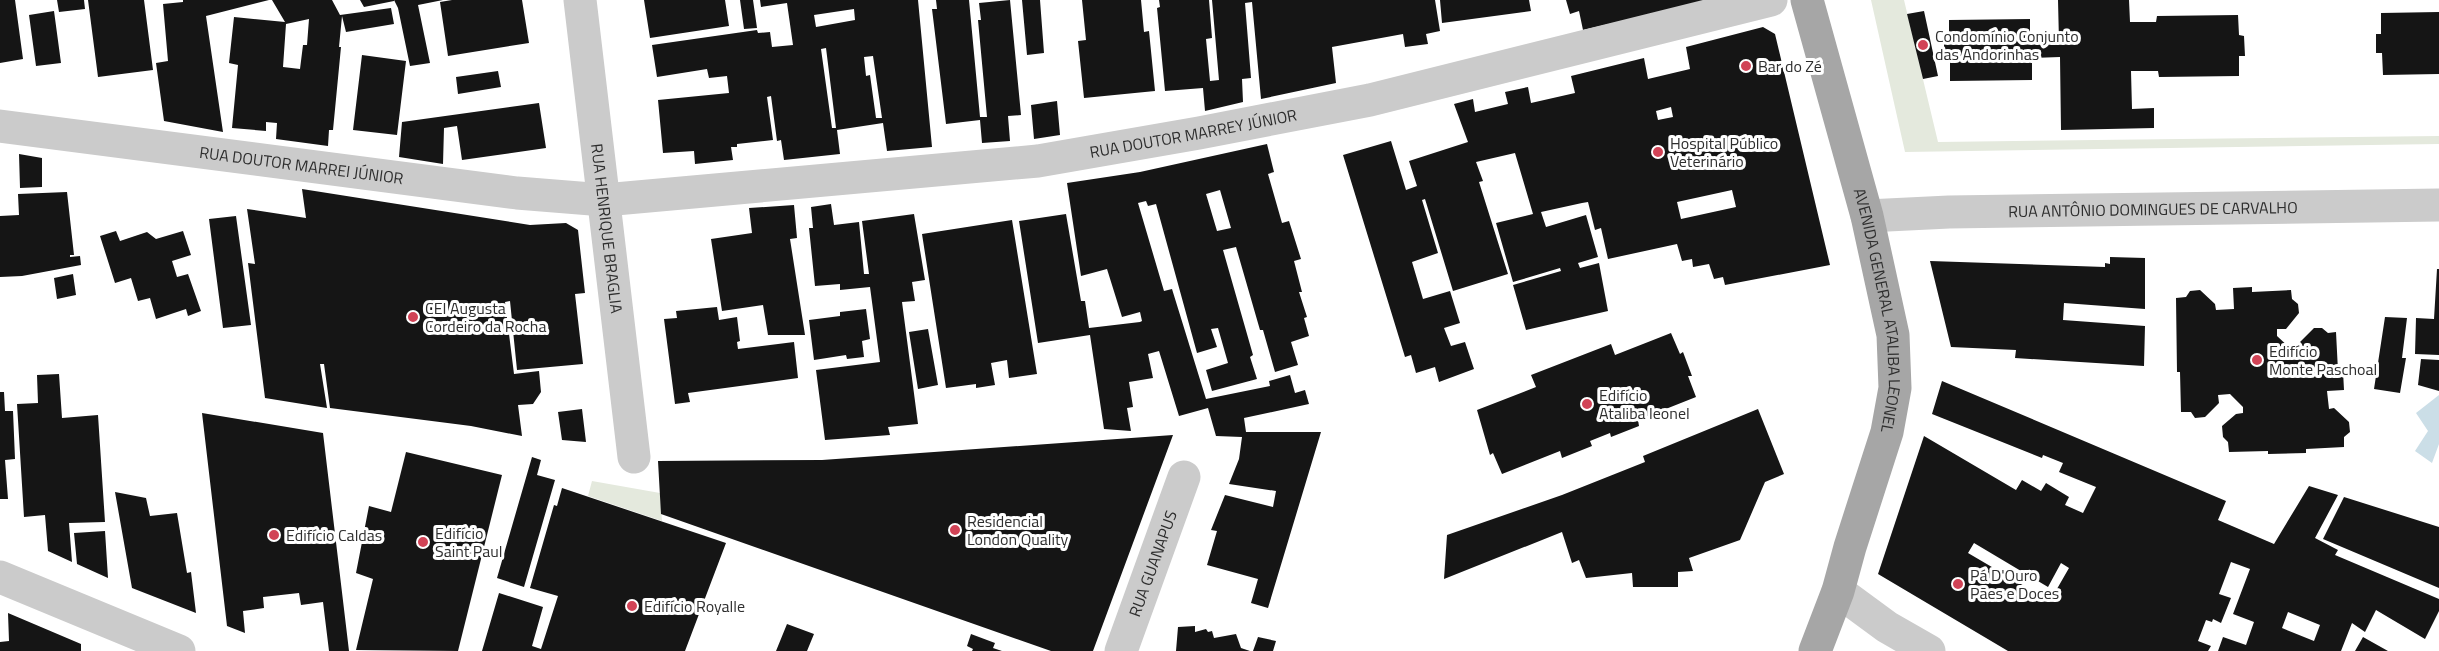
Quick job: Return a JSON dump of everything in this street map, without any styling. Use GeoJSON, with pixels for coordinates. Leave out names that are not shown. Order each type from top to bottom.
{"type":"FeatureCollection","features":[{"type":"Feature","properties":{"kind":"main road","name":"AVENIDA GENERAL ATALIBA LEONEL"},"geometry":{"type":"LineString","coordinates":[[1807,0],[1867,216],[1893,335],[1895,388],[1887,432],[1838,591],[1815,651]]}},
{"type":"Feature","properties":{"kind":"street","name":"RUA HENRIQUE BRAGLIA"},"geometry":{"type":"LineString","coordinates":[[580,0],[634,457]]}},
{"type":"Feature","properties":{"kind":"street","name":"RUA DOUTOR MARREY JÚNIOR"},"geometry":{"type":"LineString","coordinates":[[604,201],[1038,160],[1164,139],[1370,99],[1771,0]]}},
{"type":"Feature","properties":{"kind":"street","name":"RUA DOUTOR MARREI JÚNIOR"},"geometry":{"type":"LineString","coordinates":[[0,126],[505,192],[604,201]]}},
{"type":"Feature","properties":{"kind":"street","name":"RUA ANTÔNIO DOMINGUES DE CARVALHO"},"geometry":{"type":"LineString","coordinates":[[1867,216],[1949,212],[2439,204]]}},
{"type":"Feature","properties":{"kind":"street","name":"RUA GUANAPUS"},"geometry":{"type":"LineString","coordinates":[[1121,651],[1184,477]]}},
{"type":"Feature","properties":{"kind":"street"},"geometry":{"type":"LineString","coordinates":[[0,577],[180,651]]}},
{"type":"Feature","properties":{"kind":"street"},"geometry":{"type":"LineString","coordinates":[[1838,591],[1887,627],[1929,651]]}},
{"type":"Feature","properties":{"kind":"shaded area"},"geometry":{"type":"Polygon","coordinates":[[[1871,0],[1904,0],[1938,142],[2439,136],[2439,144],[1905,152],[1871,0]]]}},
{"type":"Feature","properties":{"kind":"shaded area"},"geometry":{"type":"Polygon","coordinates":[[[2439,395],[2439,444],[2432,463],[2415,451],[2428,431],[2416,413],[2439,395]]]}},
{"type":"Feature","properties":{"kind":"shaded area"},"geometry":{"type":"Polygon","coordinates":[[[592,481],[660,493],[662,521],[588,496],[592,481]]]}},
{"type":"Feature","properties":{"kind":"building"},"geometry":{"type":"Polygon","coordinates":[[[0,0],[15,0],[23,59],[0,63],[0,0]]]}},
{"type":"Feature","properties":{"kind":"building"},"geometry":{"type":"Polygon","coordinates":[[[57,0],[84,0],[85,9],[59,12],[57,0]]]}},
{"type":"Feature","properties":{"kind":"building"},"geometry":{"type":"Polygon","coordinates":[[[88,0],[144,0],[153,70],[98,77],[88,0]]]}},
{"type":"Feature","properties":{"kind":"building"},"geometry":{"type":"Polygon","coordinates":[[[183,0],[269,0],[206,16],[223,132],[164,121],[156,63],[168,61],[163,4],[183,2],[183,0]]]}},
{"type":"Feature","properties":{"kind":"building"},"geometry":{"type":"Polygon","coordinates":[[[272,0],[332,0],[340,15],[391,8],[394,24],[346,32],[342,16],[333,130],[329,130],[328,146],[276,139],[277,123],[266,122],[266,131],[232,128],[238,65],[229,63],[234,17],[285,22],[272,0]],[[309,19],[286,24],[283,67],[300,69],[303,45],[307,45],[309,19]]]}},
{"type":"Feature","properties":{"kind":"building"},"geometry":{"type":"Polygon","coordinates":[[[360,0],[394,0],[394,1],[364,7],[360,0]]]}},
{"type":"Feature","properties":{"kind":"building"},"geometry":{"type":"Polygon","coordinates":[[[394,0],[443,0],[418,5],[430,63],[410,66],[398,8],[394,0]]]}},
{"type":"Feature","properties":{"kind":"building"},"geometry":{"type":"Polygon","coordinates":[[[522,0],[529,43],[448,56],[440,2],[522,0]]]}},
{"type":"Feature","properties":{"kind":"building"},"geometry":{"type":"Polygon","coordinates":[[[644,0],[725,0],[729,26],[650,38],[644,0]]]}},
{"type":"Feature","properties":{"kind":"building"},"geometry":{"type":"Polygon","coordinates":[[[740,0],[753,0],[757,28],[744,29],[740,0]]]}},
{"type":"Feature","properties":{"kind":"building"},"geometry":{"type":"Polygon","coordinates":[[[760,0],[918,0],[932,147],[887,151],[883,123],[837,130],[840,154],[784,160],[781,140],[777,141],[771,96],[767,97],[773,140],[737,144],[737,147],[731,147],[733,160],[695,164],[694,151],[663,153],[658,100],[729,93],[727,76],[709,78],[707,69],[657,77],[652,45],[757,30],[758,33],[770,32],[772,47],[793,45],[787,3],[761,7],[760,0]],[[854,9],[814,15],[816,27],[855,20],[854,9]],[[826,48],[821,49],[832,128],[836,128],[826,48]],[[873,56],[864,57],[866,76],[870,75],[876,118],[882,118],[873,56]]]}},
{"type":"Feature","properties":{"kind":"building"},"geometry":{"type":"Polygon","coordinates":[[[936,0],[969,0],[980,117],[987,117],[978,20],[981,20],[979,3],[1010,0],[1021,115],[1008,116],[1010,141],[982,143],[980,120],[946,124],[932,9],[937,9],[936,0]]]}},
{"type":"Feature","properties":{"kind":"building"},"geometry":{"type":"Polygon","coordinates":[[[1022,0],[1040,0],[1044,53],[1027,55],[1022,0]]]}},
{"type":"Feature","properties":{"kind":"building"},"geometry":{"type":"Polygon","coordinates":[[[1082,0],[1141,0],[1144,32],[1149,31],[1155,91],[1084,98],[1078,41],[1086,40],[1082,0]]]}},
{"type":"Feature","properties":{"kind":"building"},"geometry":{"type":"Polygon","coordinates":[[[1159,0],[1209,0],[1212,38],[1206,39],[1210,81],[1219,80],[1212,0],[1435,0],[1440,31],[1426,34],[1428,44],[1405,47],[1403,34],[1332,47],[1336,83],[1261,99],[1252,2],[1245,3],[1251,78],[1242,79],[1243,102],[1205,111],[1203,88],[1165,91],[1157,8],[1160,7],[1159,0]]]}},
{"type":"Feature","properties":{"kind":"building"},"geometry":{"type":"Polygon","coordinates":[[[1440,0],[1529,0],[1531,11],[1442,23],[1440,0]]]}},
{"type":"Feature","properties":{"kind":"building"},"geometry":{"type":"Polygon","coordinates":[[[1566,0],[1709,1],[1583,30],[1579,11],[1570,14],[1566,0]]]}},
{"type":"Feature","properties":{"kind":"building"},"geometry":{"type":"Polygon","coordinates":[[[2058,0],[2129,0],[2130,22],[2156,22],[2157,16],[2238,15],[2239,35],[2244,36],[2245,56],[2239,56],[2239,76],[2159,77],[2158,71],[2131,71],[2132,109],[2154,108],[2154,128],[2061,130],[2060,57],[2032,58],[2032,80],[1950,81],[1950,60],[1944,60],[1944,42],[1949,42],[1949,20],[2030,19],[2030,42],[2059,42],[2058,0]]]}},
{"type":"Feature","properties":{"kind":"building"},"geometry":{"type":"Polygon","coordinates":[[[54,11],[61,63],[36,66],[29,15],[54,11]]]}},
{"type":"Feature","properties":{"kind":"building","name":"Condomínio Conjunto das Andorinhas"},"geometry":{"type":"Polygon","coordinates":[[[1924,11],[1938,76],[1923,79],[1907,14],[1924,11]]]}},
{"type":"Feature","properties":{"kind":"building"},"geometry":{"type":"Polygon","coordinates":[[[2439,12],[2439,74],[2383,75],[2382,53],[2376,53],[2376,34],[2381,34],[2381,13],[2439,12]]]}},
{"type":"Feature","properties":{"kind":"building"},"geometry":{"type":"Polygon","coordinates":[[[1763,27],[1775,34],[1830,265],[1725,285],[1723,277],[1714,279],[1709,264],[1693,267],[1692,259],[1682,261],[1677,244],[1608,259],[1601,228],[1595,230],[1588,202],[1582,203],[1541,212],[1546,227],[1586,215],[1598,257],[1578,263],[1580,268],[1599,263],[1608,311],[1526,330],[1513,285],[1561,271],[1560,268],[1513,282],[1496,223],[1533,214],[1515,153],[1476,162],[1483,181],[1479,182],[1508,274],[1453,291],[1425,199],[1422,200],[1438,253],[1412,262],[1423,299],[1450,291],[1460,323],[1444,328],[1451,346],[1465,342],[1474,369],[1439,382],[1435,367],[1416,373],[1411,355],[1405,357],[1343,155],[1391,141],[1406,190],[1417,186],[1409,161],[1468,142],[1454,104],[1473,99],[1475,112],[1508,104],[1505,92],[1528,87],[1531,103],[1575,93],[1571,76],[1644,58],[1648,79],[1690,69],[1686,47],[1763,27]],[[1671,107],[1656,111],[1658,120],[1673,117],[1671,107]],[[1732,190],[1677,202],[1681,219],[1736,207],[1732,190]]]}},
{"type":"Feature","properties":{"kind":"building"},"geometry":{"type":"Polygon","coordinates":[[[362,55],[406,61],[397,135],[353,130],[362,55]]]}},
{"type":"Feature","properties":{"kind":"building"},"geometry":{"type":"Polygon","coordinates":[[[498,71],[501,87],[458,94],[456,77],[498,71]]]}},
{"type":"Feature","properties":{"kind":"building"},"geometry":{"type":"Polygon","coordinates":[[[1057,101],[1060,135],[1034,139],[1031,105],[1057,101]]]}},
{"type":"Feature","properties":{"kind":"building"},"geometry":{"type":"Polygon","coordinates":[[[539,103],[546,148],[462,160],[457,126],[444,128],[443,164],[399,157],[402,122],[539,103]]]}},
{"type":"Feature","properties":{"kind":"building"},"geometry":{"type":"Polygon","coordinates":[[[1267,144],[1274,172],[1268,174],[1282,223],[1289,221],[1301,259],[1294,261],[1309,336],[1291,342],[1298,365],[1275,372],[1263,330],[1260,330],[1236,247],[1223,250],[1253,355],[1250,357],[1257,379],[1212,391],[1206,370],[1228,363],[1218,328],[1211,329],[1217,347],[1197,353],[1156,204],[1148,206],[1146,201],[1138,203],[1164,291],[1172,289],[1206,399],[1270,386],[1269,381],[1290,375],[1295,393],[1305,390],[1309,404],[1244,418],[1246,432],[1321,432],[1268,608],[1251,603],[1258,579],[1207,565],[1217,531],[1211,530],[1225,495],[1273,507],[1276,491],[1229,484],[1239,459],[1242,437],[1216,436],[1208,408],[1179,416],[1159,351],[1148,354],[1153,378],[1129,382],[1133,407],[1127,408],[1131,431],[1104,429],[1090,335],[1038,343],[1019,221],[1066,214],[1081,301],[1085,301],[1089,328],[1140,322],[1142,321],[1140,312],[1122,317],[1107,269],[1081,276],[1067,183],[1140,172],[1267,144]],[[1220,190],[1206,194],[1217,231],[1231,228],[1220,190]]]}},
{"type":"Feature","properties":{"kind":"building"},"geometry":{"type":"Polygon","coordinates":[[[19,154],[42,158],[42,187],[20,188],[19,154]]]}},
{"type":"Feature","properties":{"kind":"building","name":"CEI Augusta Cordeiro da Rocha"},"geometry":{"type":"Polygon","coordinates":[[[302,189],[530,225],[566,223],[578,230],[585,293],[575,294],[583,364],[517,370],[510,301],[505,302],[514,374],[539,371],[541,392],[533,404],[518,405],[522,436],[471,426],[330,408],[324,364],[320,364],[327,408],[265,398],[248,263],[255,264],[247,209],[306,218],[302,189]]]}},
{"type":"Feature","properties":{"kind":"building"},"geometry":{"type":"Polygon","coordinates":[[[67,192],[74,255],[70,257],[80,256],[81,265],[22,276],[0,277],[0,216],[19,215],[18,194],[67,192]]]}},
{"type":"Feature","properties":{"kind":"building"},"geometry":{"type":"Polygon","coordinates":[[[831,204],[834,225],[859,222],[864,274],[869,274],[862,221],[914,214],[925,280],[912,282],[915,301],[902,302],[918,424],[888,427],[890,435],[825,440],[816,370],[880,362],[870,287],[840,290],[840,284],[815,286],[809,228],[813,228],[811,207],[831,204]]]}},
{"type":"Feature","properties":{"kind":"building"},"geometry":{"type":"Polygon","coordinates":[[[794,205],[797,238],[790,239],[805,335],[768,335],[763,305],[722,311],[711,239],[752,233],[749,208],[794,205]]]}},
{"type":"Feature","properties":{"kind":"building"},"geometry":{"type":"Polygon","coordinates":[[[236,216],[251,325],[223,328],[209,219],[236,216]]]}},
{"type":"Feature","properties":{"kind":"building"},"geometry":{"type":"Polygon","coordinates":[[[1012,220],[1037,374],[1009,378],[1007,360],[991,363],[995,385],[976,388],[976,384],[946,388],[922,234],[1012,220]]]}},
{"type":"Feature","properties":{"kind":"building"},"geometry":{"type":"Polygon","coordinates":[[[116,231],[120,241],[147,232],[156,239],[183,231],[191,255],[172,261],[177,277],[188,274],[201,311],[188,316],[186,309],[156,319],[150,298],[138,301],[131,278],[115,283],[100,236],[116,231]]]}},
{"type":"Feature","properties":{"kind":"building"},"geometry":{"type":"Polygon","coordinates":[[[2110,257],[2145,258],[2145,309],[2064,303],[2063,320],[2145,326],[2144,366],[2015,358],[2016,350],[1951,347],[1930,261],[2105,267],[2105,263],[2110,264],[2110,257]]]}},
{"type":"Feature","properties":{"kind":"building"},"geometry":{"type":"Polygon","coordinates":[[[2437,269],[2439,269],[2439,355],[2415,354],[2416,318],[2434,319],[2437,269]]]}},
{"type":"Feature","properties":{"kind":"building"},"geometry":{"type":"Polygon","coordinates":[[[73,274],[76,295],[57,299],[54,278],[73,274]]]}},
{"type":"Feature","properties":{"kind":"building","name":"Edifício Monte Paschoal"},"geometry":{"type":"Polygon","coordinates":[[[2252,287],[2252,292],[2291,290],[2292,299],[2298,304],[2299,313],[2286,329],[2277,329],[2277,336],[2291,349],[2299,349],[2299,343],[2314,328],[2322,328],[2328,333],[2336,332],[2338,371],[2343,371],[2344,390],[2327,391],[2329,409],[2334,408],[2349,422],[2350,432],[2344,437],[2344,447],[2306,449],[2306,453],[2229,452],[2228,442],[2223,437],[2222,426],[2236,414],[2243,413],[2243,407],[2230,394],[2218,395],[2219,403],[2205,417],[2195,418],[2191,412],[2181,412],[2180,372],[2177,372],[2176,298],[2186,297],[2190,291],[2200,290],[2215,304],[2216,310],[2234,309],[2233,288],[2252,287]]]}},
{"type":"Feature","properties":{"kind":"building"},"geometry":{"type":"Polygon","coordinates":[[[717,307],[719,320],[737,317],[740,341],[737,342],[738,349],[794,342],[798,378],[688,393],[690,402],[675,404],[664,319],[677,318],[676,311],[717,307]]]}},
{"type":"Feature","properties":{"kind":"building"},"geometry":{"type":"Polygon","coordinates":[[[866,309],[870,339],[862,341],[864,357],[847,359],[846,355],[814,360],[809,320],[840,316],[840,312],[866,309]]]}},
{"type":"Feature","properties":{"kind":"building"},"geometry":{"type":"Polygon","coordinates":[[[2385,317],[2407,318],[2402,358],[2406,358],[2400,393],[2374,389],[2385,317]]]}},
{"type":"Feature","properties":{"kind":"building"},"geometry":{"type":"Polygon","coordinates":[[[928,329],[938,385],[918,389],[909,332],[928,329]]]}},
{"type":"Feature","properties":{"kind":"building","name":"Edifício Ataliba leonel"},"geometry":{"type":"Polygon","coordinates":[[[1671,333],[1680,354],[1683,352],[1692,376],[1688,376],[1696,397],[1638,420],[1639,426],[1611,437],[1610,433],[1590,441],[1592,446],[1562,458],[1560,451],[1502,474],[1493,453],[1490,455],[1477,410],[1536,387],[1531,375],[1611,344],[1615,355],[1671,333]]]}},
{"type":"Feature","properties":{"kind":"building"},"geometry":{"type":"Polygon","coordinates":[[[2421,359],[2439,360],[2439,391],[2418,385],[2421,359]]]}},
{"type":"Feature","properties":{"kind":"building"},"geometry":{"type":"Polygon","coordinates":[[[59,374],[62,418],[98,415],[105,522],[69,523],[72,562],[48,551],[45,515],[24,517],[17,404],[38,403],[37,375],[59,374]]]}},
{"type":"Feature","properties":{"kind":"building"},"geometry":{"type":"Polygon","coordinates":[[[1942,381],[2226,501],[2218,520],[2274,544],[2309,486],[2338,495],[2315,538],[2338,550],[2335,555],[2439,599],[2439,611],[2425,639],[2376,610],[2365,632],[2352,623],[2341,651],[2218,651],[2223,637],[2246,645],[2254,622],[2233,614],[2250,569],[2231,562],[2219,594],[2231,598],[2221,623],[2213,619],[2212,622],[2206,620],[2198,641],[2211,646],[2208,651],[2008,651],[1878,574],[1924,436],[2016,490],[2022,480],[2041,491],[2046,483],[2069,497],[2065,505],[2083,513],[2096,487],[2059,472],[2063,463],[2043,455],[2042,458],[1932,414],[1942,381]],[[1974,543],[1968,553],[2050,601],[2069,568],[2061,563],[2048,587],[1974,543]],[[2288,612],[2282,628],[2314,641],[2320,625],[2288,612]]]}},
{"type":"Feature","properties":{"kind":"building"},"geometry":{"type":"Polygon","coordinates":[[[0,392],[4,392],[5,411],[13,411],[15,459],[5,460],[8,499],[0,499],[0,392]]]}},
{"type":"Feature","properties":{"kind":"building"},"geometry":{"type":"Polygon","coordinates":[[[582,409],[586,442],[562,440],[558,412],[582,409]]]}},
{"type":"Feature","properties":{"kind":"building"},"geometry":{"type":"Polygon","coordinates":[[[1758,409],[1784,474],[1765,482],[1740,540],[1689,558],[1693,571],[1678,572],[1678,587],[1633,587],[1632,573],[1586,578],[1579,560],[1572,563],[1562,532],[1444,579],[1447,535],[1562,495],[1645,462],[1643,456],[1758,409]]]}},
{"type":"Feature","properties":{"kind":"building"},"geometry":{"type":"Polygon","coordinates":[[[202,413],[323,433],[349,651],[329,651],[323,602],[301,605],[299,593],[263,597],[264,608],[243,611],[245,633],[227,626],[202,413]]]}},
{"type":"Feature","properties":{"kind":"building"},"geometry":{"type":"Polygon","coordinates":[[[1173,435],[1093,651],[1051,651],[661,514],[658,461],[822,460],[1173,435]]]}},
{"type":"Feature","properties":{"kind":"building","name":"Edifício Saint Paul"},"geometry":{"type":"Polygon","coordinates":[[[406,452],[502,475],[458,651],[356,650],[373,579],[356,573],[369,506],[391,512],[406,452]]]}},
{"type":"Feature","properties":{"kind":"building"},"geometry":{"type":"Polygon","coordinates":[[[532,457],[541,460],[537,475],[555,480],[524,587],[497,578],[532,457]]]}},
{"type":"Feature","properties":{"kind":"building"},"geometry":{"type":"Polygon","coordinates":[[[562,488],[726,543],[685,651],[482,651],[499,593],[543,607],[532,646],[541,649],[558,596],[530,588],[554,505],[557,506],[562,488]]]}},
{"type":"Feature","properties":{"kind":"building"},"geometry":{"type":"Polygon","coordinates":[[[115,492],[146,498],[150,516],[177,513],[187,573],[191,572],[196,613],[132,588],[115,492]]]}},
{"type":"Feature","properties":{"kind":"building"},"geometry":{"type":"Polygon","coordinates":[[[2344,497],[2439,527],[2439,588],[2323,539],[2344,497]]]}},
{"type":"Feature","properties":{"kind":"building"},"geometry":{"type":"Polygon","coordinates":[[[105,531],[108,578],[77,564],[74,533],[105,531]]]}},
{"type":"Feature","properties":{"kind":"building"},"geometry":{"type":"Polygon","coordinates":[[[8,613],[81,644],[81,651],[0,651],[0,642],[9,641],[8,613]]]}},
{"type":"Feature","properties":{"kind":"building"},"geometry":{"type":"Polygon","coordinates":[[[787,624],[814,634],[807,651],[776,651],[787,624]]]}},
{"type":"Feature","properties":{"kind":"building"},"geometry":{"type":"Polygon","coordinates":[[[1195,626],[1195,632],[1206,629],[1208,632],[1212,631],[1214,638],[1236,634],[1241,648],[1250,651],[1176,651],[1178,627],[1195,626]]]}},
{"type":"Feature","properties":{"kind":"building"},"geometry":{"type":"Polygon","coordinates":[[[971,634],[995,643],[993,648],[1002,651],[972,651],[973,649],[967,646],[971,634]]]}},
{"type":"Feature","properties":{"kind":"building"},"geometry":{"type":"Polygon","coordinates":[[[1258,637],[1276,641],[1273,651],[1253,651],[1258,637]]]}},
{"type":"Feature","properties":{"kind":"building"},"geometry":{"type":"Polygon","coordinates":[[[2363,637],[2388,651],[2355,651],[2363,637]]]}},
{"type":"Feature","properties":{"kind":"place","name":"Condomínio Conjunto das Andorinhas"},"geometry":{"type":"Point","coordinates":[1923,45]}},
{"type":"Feature","properties":{"kind":"place","name":"Bar do Zé"},"geometry":{"type":"Point","coordinates":[1746,66]}},
{"type":"Feature","properties":{"kind":"place","name":"Hospital Público Veterinário"},"geometry":{"type":"Point","coordinates":[1658,152]}},
{"type":"Feature","properties":{"kind":"place","name":"CEI Augusta Cordeiro da Rocha"},"geometry":{"type":"Point","coordinates":[413,317]}},
{"type":"Feature","properties":{"kind":"place","name":"Edifício Monte Paschoal"},"geometry":{"type":"Point","coordinates":[2257,360]}},
{"type":"Feature","properties":{"kind":"place","name":"Edifício Ataliba leonel"},"geometry":{"type":"Point","coordinates":[1587,404]}},
{"type":"Feature","properties":{"kind":"place","name":"Residencial London Quality"},"geometry":{"type":"Point","coordinates":[955,530]}},
{"type":"Feature","properties":{"kind":"place","name":"Edifício Caldas"},"geometry":{"type":"Point","coordinates":[274,535]}},
{"type":"Feature","properties":{"kind":"place","name":"Edifício Saint Paul"},"geometry":{"type":"Point","coordinates":[423,542]}},
{"type":"Feature","properties":{"kind":"place","name":"Pá D'Ouro Pães e Doces"},"geometry":{"type":"Point","coordinates":[1958,584]}},
{"type":"Feature","properties":{"kind":"place","name":"Edifício Royalle"},"geometry":{"type":"Point","coordinates":[632,606]}}]}
